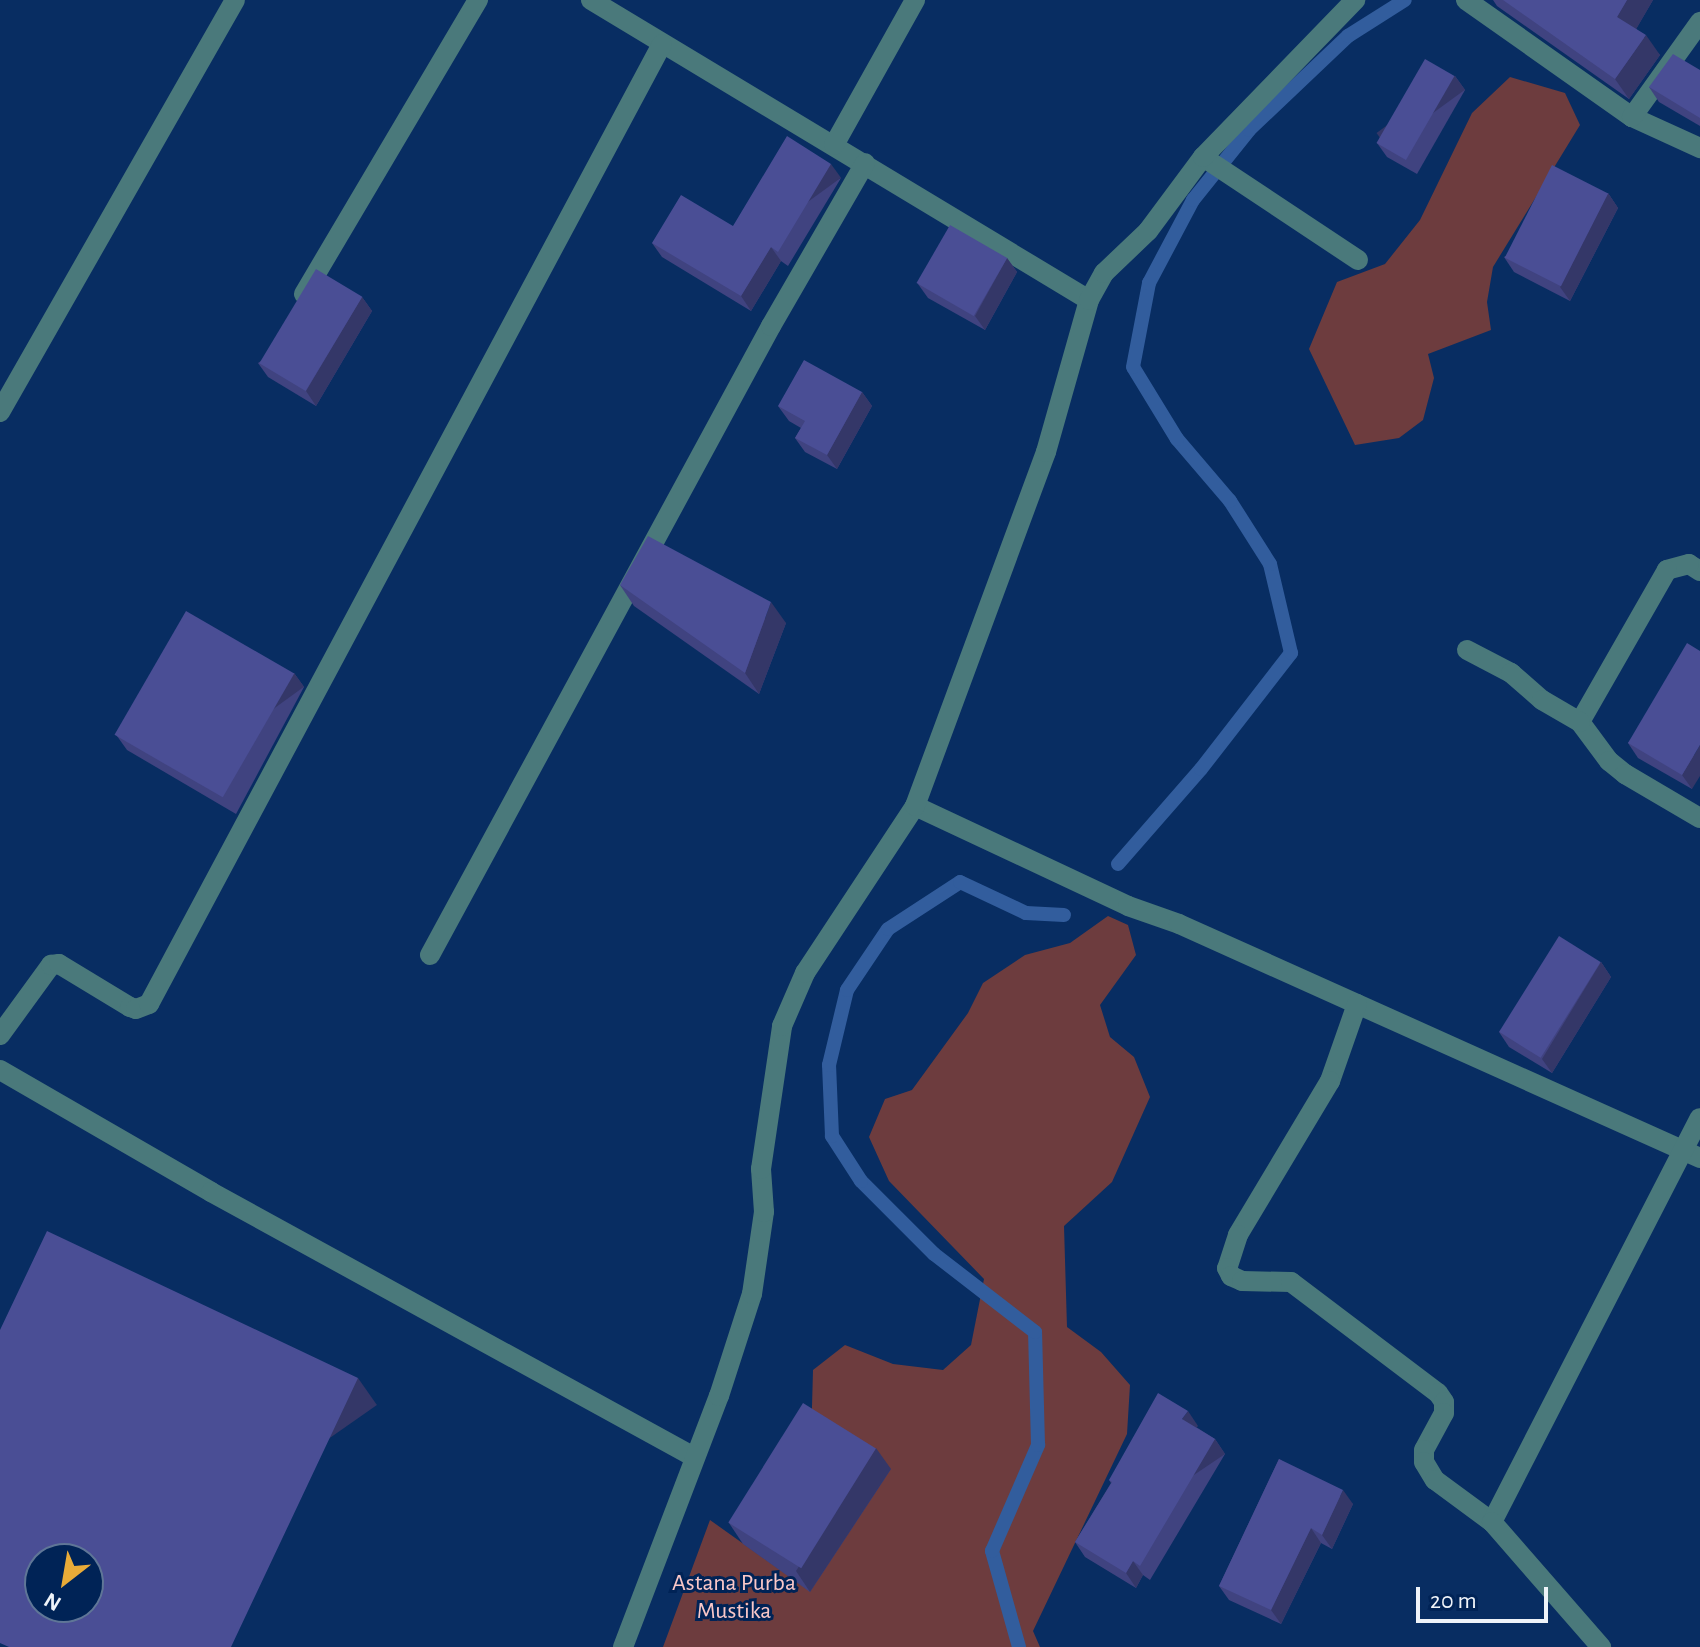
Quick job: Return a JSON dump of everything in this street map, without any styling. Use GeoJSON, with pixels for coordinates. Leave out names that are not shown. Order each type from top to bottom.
{"type":"FeatureCollection","features":[{"type":"Feature","properties":{"kind":"street"},"geometry":{"type":"LineString","coordinates":[[0,412],[235,0]]}},
{"type":"Feature","properties":{"kind":"street"},"geometry":{"type":"LineString","coordinates":[[293,314],[478,0]]}},
{"type":"Feature","properties":{"kind":"street"},"geometry":{"type":"LineString","coordinates":[[591,0],[1089,300]]}},
{"type":"Feature","properties":{"kind":"street"},"geometry":{"type":"LineString","coordinates":[[834,145],[915,0]]}},
{"type":"Feature","properties":{"kind":"street"},"geometry":{"type":"LineString","coordinates":[[623,1647],[728,1372],[752,1294],[764,1212],[761,1169],[782,1026],[805,973],[915,806],[1041,466],[1089,300],[1104,273],[1148,231],[1207,160],[1355,0]]}},
{"type":"Feature","properties":{"kind":"street"},"geometry":{"type":"LineString","coordinates":[[1471,5],[1632,117],[1700,148]]}},
{"type":"Feature","properties":{"kind":"street"},"geometry":{"type":"LineString","coordinates":[[1632,117],[1700,22]]}},
{"type":"Feature","properties":{"kind":"street"},"geometry":{"type":"LineString","coordinates":[[0,1035],[51,965],[59,964],[130,1007],[136,1009],[149,1004],[662,44]]}},
{"type":"Feature","properties":{"kind":"street"},"geometry":{"type":"LineString","coordinates":[[1207,160],[1358,260]]}},
{"type":"Feature","properties":{"kind":"street"},"geometry":{"type":"LineString","coordinates":[[430,955],[771,326],[865,163]]}},
{"type":"Feature","properties":{"kind":"street"},"geometry":{"type":"LineString","coordinates":[[1580,722],[1667,570],[1689,564],[1700,571]]}},
{"type":"Feature","properties":{"kind":"street"},"geometry":{"type":"LineString","coordinates":[[1467,650],[1511,673],[1542,700],[1580,722],[1609,761],[1625,774],[1700,818]]}},
{"type":"Feature","properties":{"kind":"street"},"geometry":{"type":"LineString","coordinates":[[915,806],[1128,906],[1179,924],[1567,1101],[1693,1154]]}},
{"type":"Feature","properties":{"kind":"street"},"geometry":{"type":"LineString","coordinates":[[1357,1004],[1330,1081],[1238,1235],[1227,1268],[1231,1276],[1242,1281],[1291,1282],[1438,1393],[1444,1413],[1428,1442],[1424,1462],[1435,1480],[1492,1522],[1601,1647]]}},
{"type":"Feature","properties":{"kind":"street"},"geometry":{"type":"LineString","coordinates":[[0,1070],[211,1192],[694,1457]]}},
{"type":"Feature","properties":{"kind":"street"},"geometry":{"type":"LineString","coordinates":[[1492,1522],[1693,1154],[1700,1118]]}},
{"type":"Feature","properties":{"kind":"green space"},"geometry":{"type":"Polygon","coordinates":[[[1510,77],[1565,93],[1580,125],[1493,267],[1487,302],[1491,330],[1428,354],[1434,378],[1423,420],[1399,438],[1355,445],[1309,349],[1337,282],[1385,264],[1420,220],[1472,113],[1510,77]]]}},
{"type":"Feature","properties":{"kind":"green space","name":"Astana Purba Mustika"},"geometry":{"type":"Polygon","coordinates":[[[1108,916],[1128,925],[1136,955],[1100,1005],[1110,1037],[1134,1057],[1150,1097],[1112,1182],[1064,1226],[1067,1327],[1101,1352],[1130,1385],[1127,1434],[1033,1631],[1040,1647],[663,1647],[710,1520],[807,1589],[813,1370],[845,1345],[893,1364],[943,1370],[971,1345],[984,1279],[889,1181],[869,1137],[885,1099],[912,1090],[968,1013],[983,983],[1025,955],[1070,943],[1108,916]]]}},
{"type":"Feature","properties":{"kind":"building"},"geometry":{"type":"Polygon","coordinates":[[[1503,0],[1627,0],[1617,17],[1646,35],[1615,79],[1503,0]]]}},
{"type":"Feature","properties":{"kind":"building"},"geometry":{"type":"Polygon","coordinates":[[[1673,54],[1700,70],[1700,118],[1649,87],[1673,54]]]}},
{"type":"Feature","properties":{"kind":"building"},"geometry":{"type":"Polygon","coordinates":[[[1425,59],[1454,76],[1406,160],[1376,143],[1425,59]]]}},
{"type":"Feature","properties":{"kind":"building"},"geometry":{"type":"Polygon","coordinates":[[[787,136],[831,164],[778,252],[771,247],[741,296],[652,243],[681,195],[733,226],[787,136]]]}},
{"type":"Feature","properties":{"kind":"building"},"geometry":{"type":"Polygon","coordinates":[[[1552,165],[1608,194],[1561,286],[1505,258],[1552,165]]]}},
{"type":"Feature","properties":{"kind":"building"},"geometry":{"type":"Polygon","coordinates":[[[950,225],[1007,258],[974,316],[916,283],[950,225]]]}},
{"type":"Feature","properties":{"kind":"building"},"geometry":{"type":"Polygon","coordinates":[[[316,269],[362,297],[306,391],[259,363],[316,269]]]}},
{"type":"Feature","properties":{"kind":"building"},"geometry":{"type":"Polygon","coordinates":[[[804,360],[862,392],[827,455],[795,438],[805,421],[778,406],[804,360]]]}},
{"type":"Feature","properties":{"kind":"building"},"geometry":{"type":"Polygon","coordinates":[[[648,536],[771,602],[745,673],[620,585],[648,536]]]}},
{"type":"Feature","properties":{"kind":"building"},"geometry":{"type":"Polygon","coordinates":[[[186,611],[294,674],[223,797],[114,735],[186,611]]]}},
{"type":"Feature","properties":{"kind":"building"},"geometry":{"type":"Polygon","coordinates":[[[1687,643],[1700,651],[1700,745],[1682,775],[1628,743],[1687,643]]]}},
{"type":"Feature","properties":{"kind":"building"},"geometry":{"type":"Polygon","coordinates":[[[1559,936],[1601,962],[1541,1058],[1499,1032],[1559,936]]]}},
{"type":"Feature","properties":{"kind":"building"},"geometry":{"type":"Polygon","coordinates":[[[47,1231],[358,1378],[231,1647],[9,1647],[0,1643],[0,1330],[47,1231]]]}},
{"type":"Feature","properties":{"kind":"building"},"geometry":{"type":"Polygon","coordinates":[[[1158,1393],[1188,1411],[1182,1419],[1215,1439],[1140,1566],[1133,1561],[1126,1573],[1075,1542],[1112,1482],[1109,1480],[1158,1393]]]}},
{"type":"Feature","properties":{"kind":"building"},"geometry":{"type":"Polygon","coordinates":[[[803,1403],[876,1449],[801,1568],[728,1523],[803,1403]]]}},
{"type":"Feature","properties":{"kind":"building"},"geometry":{"type":"Polygon","coordinates":[[[1279,1459],[1343,1490],[1322,1535],[1311,1528],[1271,1610],[1219,1586],[1279,1459]]]}},
{"type":"Feature","properties":{"kind":"waterway"},"geometry":{"type":"LineString","coordinates":[[1118,864],[1201,769],[1291,653],[1270,564],[1230,501],[1177,439],[1133,367],[1149,283],[1193,200],[1249,130],[1348,36],[1405,0]]}},
{"type":"Feature","properties":{"kind":"waterway"},"geometry":{"type":"LineString","coordinates":[[1019,1647],[992,1551],[1038,1445],[1035,1332],[934,1254],[861,1181],[832,1136],[829,1065],[847,990],[888,929],[960,882],[1026,913],[1064,915]]}}]}
